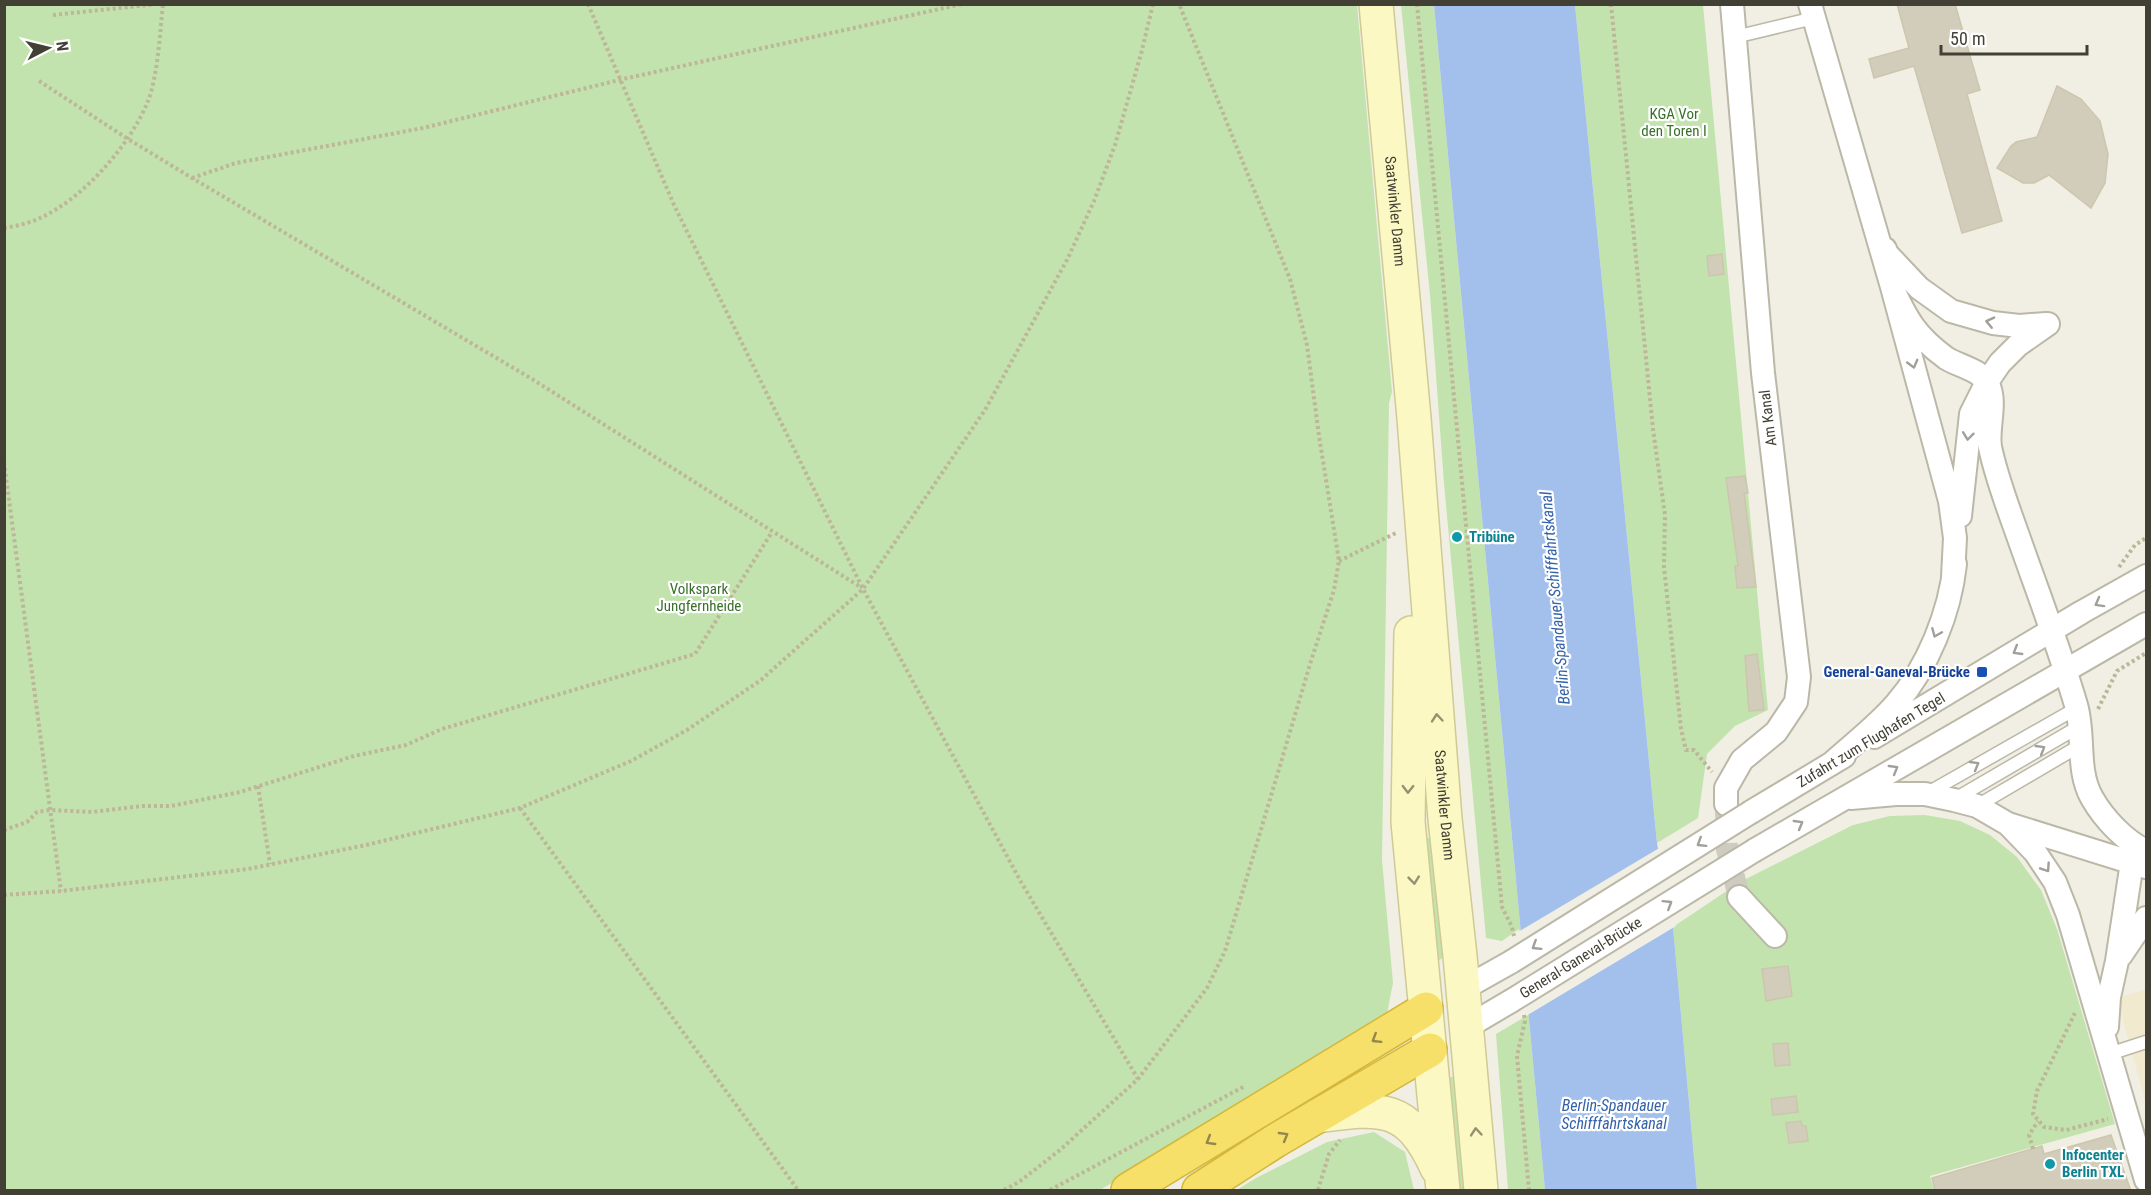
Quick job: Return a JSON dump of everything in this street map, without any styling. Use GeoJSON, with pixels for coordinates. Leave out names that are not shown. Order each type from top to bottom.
{"type":"FeatureCollection","features":[{"type":"Feature","properties":{"kind":"highway"},"geometry":{"type":"LineString","coordinates":[[1128,1191],[1426,1009]]}},
{"type":"Feature","properties":{"kind":"highway"},"geometry":{"type":"LineString","coordinates":[[1199,1191],[1275,1141],[1430,1050]]}},
{"type":"Feature","properties":{"kind":"main road","name":"Saatwinkler Damm"},"geometry":{"type":"LineString","coordinates":[[1377,4],[1414,418],[1445,819],[1467,1027],[1481,1191]]}},
{"type":"Feature","properties":{"kind":"main road","name":"Saatwinkler Damm"},"geometry":{"type":"LineString","coordinates":[[1414,418],[1408,822],[1442,1184]]}},
{"type":"Feature","properties":{"kind":"main road"},"geometry":{"type":"LineString","coordinates":[[1408,822],[1445,819]]}},
{"type":"Feature","properties":{"kind":"main road"},"geometry":{"type":"LineString","coordinates":[[1426,1009],[1463,989]]}},
{"type":"Feature","properties":{"kind":"main road"},"geometry":{"type":"LineString","coordinates":[[1430,1050],[1467,1027]]}},
{"type":"Feature","properties":{"kind":"main road"},"geometry":{"type":"LineString","coordinates":[[1318,1116],[1366,1110],[1395,1116],[1404,1121],[1426,1143],[1442,1184]]}},
{"type":"Feature","properties":{"kind":"street","name":"Am Kanal"},"geometry":{"type":"LineString","coordinates":[[1726,796],[1742,760],[1776,732],[1796,702],[1799,677],[1763,373],[1732,4]]}},
{"type":"Feature","properties":{"kind":"street"},"geometry":{"type":"LineString","coordinates":[[1812,11],[1892,287],[1950,501],[1955,538],[1953,577]]}},
{"type":"Feature","properties":{"kind":"street"},"geometry":{"type":"LineString","coordinates":[[1844,798],[1827,766],[1872,728],[1897,703],[1923,664],[1941,622],[1953,577],[1971,414],[1987,382],[2001,363],[2018,345],[2048,324],[2019,326],[2002,324],[1951,311],[1919,288],[1887,254],[1870,217]]}},
{"type":"Feature","properties":{"kind":"street"},"geometry":{"type":"LineString","coordinates":[[1892,287],[1908,321],[1923,340],[1949,360],[1970,369],[1987,382],[1991,396],[1990,445],[2007,503],[2083,723],[2084,774],[2091,796],[2140,857]]}},
{"type":"Feature","properties":{"kind":"street","name":"Zufahrt zum Flughafen Tegel"},"geometry":{"type":"LineString","coordinates":[[1463,989],[1827,766],[2146,576]]}},
{"type":"Feature","properties":{"kind":"street"},"geometry":{"type":"LineString","coordinates":[[1844,798],[2146,624]]}},
{"type":"Feature","properties":{"kind":"street"},"geometry":{"type":"LineString","coordinates":[[1844,798],[1924,794],[1977,806],[2008,824],[2035,852],[2055,882],[2068,915],[2127,1114],[2143,1155],[2146,1180]]}},
{"type":"Feature","properties":{"kind":"street","name":"General-Ganeval-Brücke"},"geometry":{"type":"LineString","coordinates":[[1467,1027],[1517,1005],[1755,850],[1844,798]]}},
{"type":"Feature","properties":{"kind":"street"},"geometry":{"type":"LineString","coordinates":[[2008,824],[2140,857]]}},
{"type":"Feature","properties":{"kind":"street"},"geometry":{"type":"LineString","coordinates":[[2108,1048],[2109,997],[2140,857]]}},
{"type":"Feature","properties":{"kind":"street"},"geometry":{"type":"LineString","coordinates":[[1739,897],[1775,936]]}},
{"type":"Feature","properties":{"kind":"street"},"geometry":{"type":"LineString","coordinates":[[2117,961],[2146,918]]}},
{"type":"Feature","properties":{"kind":"lane"},"geometry":{"type":"LineString","coordinates":[[1735,37],[1812,11]]}},
{"type":"Feature","properties":{"kind":"lane"},"geometry":{"type":"LineString","coordinates":[[1924,794],[2083,723]]}},
{"type":"Feature","properties":{"kind":"lane"},"geometry":{"type":"LineString","coordinates":[[1954,800],[2083,723]]}},
{"type":"Feature","properties":{"kind":"lane"},"geometry":{"type":"LineString","coordinates":[[1977,806],[2083,723]]}},
{"type":"Feature","properties":{"kind":"lane"},"geometry":{"type":"LineString","coordinates":[[2108,1048],[2146,1044]]}},
{"type":"Feature","properties":{"kind":"path"},"geometry":{"type":"LineString","coordinates":[[53,15],[158,4]]}},
{"type":"Feature","properties":{"kind":"path"},"geometry":{"type":"LineString","coordinates":[[4,228],[40,219],[73,197],[128,139],[148,100],[157,56],[163,4]]}},
{"type":"Feature","properties":{"kind":"path"},"geometry":{"type":"LineString","coordinates":[[588,4],[674,205],[863,589],[1021,882],[1138,1079]]}},
{"type":"Feature","properties":{"kind":"path"},"geometry":{"type":"LineString","coordinates":[[192,178],[236,163],[423,128],[619,80],[962,4]]}},
{"type":"Feature","properties":{"kind":"path"},"geometry":{"type":"LineString","coordinates":[[4,895],[61,891],[248,869],[366,845],[520,808],[631,761],[687,730],[761,680],[863,589],[985,410],[1068,258],[1094,201],[1115,145],[1153,4]]}},
{"type":"Feature","properties":{"kind":"path"},"geometry":{"type":"LineString","coordinates":[[1004,1191],[1060,1150],[1138,1079],[1207,987],[1225,951],[1334,590],[1339,561],[1319,436],[1308,345],[1290,279],[1179,4]]}},
{"type":"Feature","properties":{"kind":"path"},"geometry":{"type":"LineString","coordinates":[[1417,4],[1502,907],[1512,927],[1514,938]]}},
{"type":"Feature","properties":{"kind":"path"},"geometry":{"type":"LineString","coordinates":[[1611,4],[1653,429],[1665,516],[1664,567],[1681,729],[1686,750],[1694,750],[1726,796]]}},
{"type":"Feature","properties":{"kind":"path"},"geometry":{"type":"LineString","coordinates":[[39,81],[192,178],[532,379],[772,532],[816,557],[863,589]]}},
{"type":"Feature","properties":{"kind":"path"},"geometry":{"type":"LineString","coordinates":[[4,462],[61,891]]}},
{"type":"Feature","properties":{"kind":"path"},"geometry":{"type":"LineString","coordinates":[[4,830],[27,822],[37,812],[50,810],[92,812],[142,806],[171,806],[258,786],[354,756],[406,745],[442,729],[695,654],[772,532]]}},
{"type":"Feature","properties":{"kind":"path"},"geometry":{"type":"LineString","coordinates":[[1339,561],[1399,532]]}},
{"type":"Feature","properties":{"kind":"path"},"geometry":{"type":"LineString","coordinates":[[2083,723],[2117,671],[2146,653]]}},
{"type":"Feature","properties":{"kind":"path"},"geometry":{"type":"LineString","coordinates":[[258,786],[270,864]]}},
{"type":"Feature","properties":{"kind":"path"},"geometry":{"type":"LineString","coordinates":[[520,808],[798,1191]]}},
{"type":"Feature","properties":{"kind":"path"},"geometry":{"type":"LineString","coordinates":[[2089,986],[2037,1091],[2033,1114],[2044,1127],[2066,1130],[2127,1114]]}},
{"type":"Feature","properties":{"kind":"path"},"geometry":{"type":"LineString","coordinates":[[1517,1005],[1525,1022],[1517,1056],[1529,1191]]}},
{"type":"Feature","properties":{"kind":"path"},"geometry":{"type":"LineString","coordinates":[[1050,1191],[1246,1086]]}},
{"type":"Feature","properties":{"kind":"path"},"geometry":{"type":"LineString","coordinates":[[2033,1149],[2029,1135],[2038,1121]]}},
{"type":"Feature","properties":{"kind":"path"},"geometry":{"type":"LineString","coordinates":[[1318,1191],[1329,1154],[1345,1134]]}},
{"type":"Feature","properties":{"kind":"shaded area"},"geometry":{"type":"Polygon","coordinates":[[[2146,989],[2146,1105],[2117,998],[2146,989]]]}},
{"type":"Feature","properties":{"kind":"green space","name":"Volkspark Jungfernheide"},"geometry":{"type":"Polygon","coordinates":[[[4,5],[1357,5],[1392,392],[1389,403],[1382,860],[1393,983],[1386,1019],[1100,1190],[5,1190],[4,5]]]}},
{"type":"Feature","properties":{"kind":"green space"},"geometry":{"type":"Polygon","coordinates":[[[1401,5],[1434,5],[1545,1190],[1508,1190],[1496,1034],[1528,1015],[1519,929],[1502,941],[1486,938],[1444,483],[1430,295],[1401,5]]]}},
{"type":"Feature","properties":{"kind":"green space","name":"KGA Vor den Toren I"},"geometry":{"type":"Polygon","coordinates":[[[1575,5],[1703,5],[1768,710],[1735,726],[1707,754],[1698,818],[1657,843],[1575,5]]]}},
{"type":"Feature","properties":{"kind":"green space"},"geometry":{"type":"Polygon","coordinates":[[[1925,815],[1960,821],[1990,835],[2017,857],[2041,890],[2057,929],[2115,1124],[1930,1176],[1934,1190],[1697,1190],[1673,927],[1740,882],[1853,825],[1890,816],[1925,815]]]}},
{"type":"Feature","properties":{"kind":"green space"},"geometry":{"type":"Polygon","coordinates":[[[1425,838],[1437,838],[1447,955],[1435,963],[1425,838]]]}},
{"type":"Feature","properties":{"kind":"green space"},"geometry":{"type":"Polygon","coordinates":[[[1459,1073],[1469,1190],[1456,1190],[1446,1080],[1459,1073]]]}},
{"type":"Feature","properties":{"kind":"green space"},"geometry":{"type":"Polygon","coordinates":[[[1374,1132],[1405,1152],[1414,1190],[1237,1190],[1327,1142],[1374,1132]]]}},
{"type":"Feature","properties":{"kind":"water","name":"Berlin-Spandauer Schifffahrtskanal"},"geometry":{"type":"Polygon","coordinates":[[[1434,5],[1575,5],[1657,843],[1673,927],[1697,1190],[1545,1190],[1434,5]]]}},
{"type":"Feature","properties":{"kind":"pier"},"geometry":{"type":"Polygon","coordinates":[[[1661,847],[1676,926],[1526,1016],[1518,932],[1661,847]]]}},
{"type":"Feature","properties":{"kind":"building"},"geometry":{"type":"Polygon","coordinates":[[[1897,4],[1955,4],[1980,90],[1967,94],[2002,221],[1962,233],[1914,66],[1874,78],[1869,59],[1909,48],[1897,4]]]}},
{"type":"Feature","properties":{"kind":"building"},"geometry":{"type":"Polygon","coordinates":[[[2057,86],[2081,99],[2100,121],[2108,154],[2105,183],[2091,208],[2049,175],[2034,183],[2023,183],[1997,168],[2016,142],[2037,137],[2057,86]]]}},
{"type":"Feature","properties":{"kind":"building"},"geometry":{"type":"Polygon","coordinates":[[[1722,254],[1724,274],[1709,276],[1707,256],[1722,254]]]}},
{"type":"Feature","properties":{"kind":"building"},"geometry":{"type":"Polygon","coordinates":[[[1745,476],[1748,493],[1744,493],[1756,587],[1737,588],[1735,566],[1738,566],[1726,478],[1745,476]]]}},
{"type":"Feature","properties":{"kind":"building"},"geometry":{"type":"Polygon","coordinates":[[[1757,654],[1764,710],[1749,711],[1745,656],[1757,654]]]}},
{"type":"Feature","properties":{"kind":"building"},"geometry":{"type":"Polygon","coordinates":[[[1788,966],[1792,996],[1766,1001],[1762,969],[1788,966]]]}},
{"type":"Feature","properties":{"kind":"building"},"geometry":{"type":"Polygon","coordinates":[[[1788,1043],[1790,1065],[1775,1066],[1773,1044],[1788,1043]]]}},
{"type":"Feature","properties":{"kind":"building"},"geometry":{"type":"Polygon","coordinates":[[[1796,1096],[1798,1112],[1773,1115],[1771,1099],[1796,1096]]]}},
{"type":"Feature","properties":{"kind":"building"},"geometry":{"type":"Polygon","coordinates":[[[1801,1121],[1802,1126],[1806,1126],[1808,1141],[1789,1143],[1786,1123],[1801,1121]]]}},
{"type":"Feature","properties":{"kind":"building","name":"Infocenter Berlin TXL"},"geometry":{"type":"Polygon","coordinates":[[[2111,1135],[2131,1191],[1935,1191],[1932,1178],[2042,1146],[2044,1154],[2111,1135]]]}},
{"type":"Feature","properties":{"kind":"tunnel"},"geometry":{"type":"LineString","coordinates":[[1726,810],[1727,849],[1739,897]]}},
{"type":"Feature","properties":{"kind":"place","name":"Tribüne"},"geometry":{"type":"Point","coordinates":[1457,537]}},
{"type":"Feature","properties":{"kind":"place","name":"General-Ganeval-Brücke"},"geometry":{"type":"Point","coordinates":[1982,672]}},
{"type":"Feature","properties":{"kind":"place","name":"Infocenter Berlin TXL"},"geometry":{"type":"Point","coordinates":[2050,1164]}}]}
